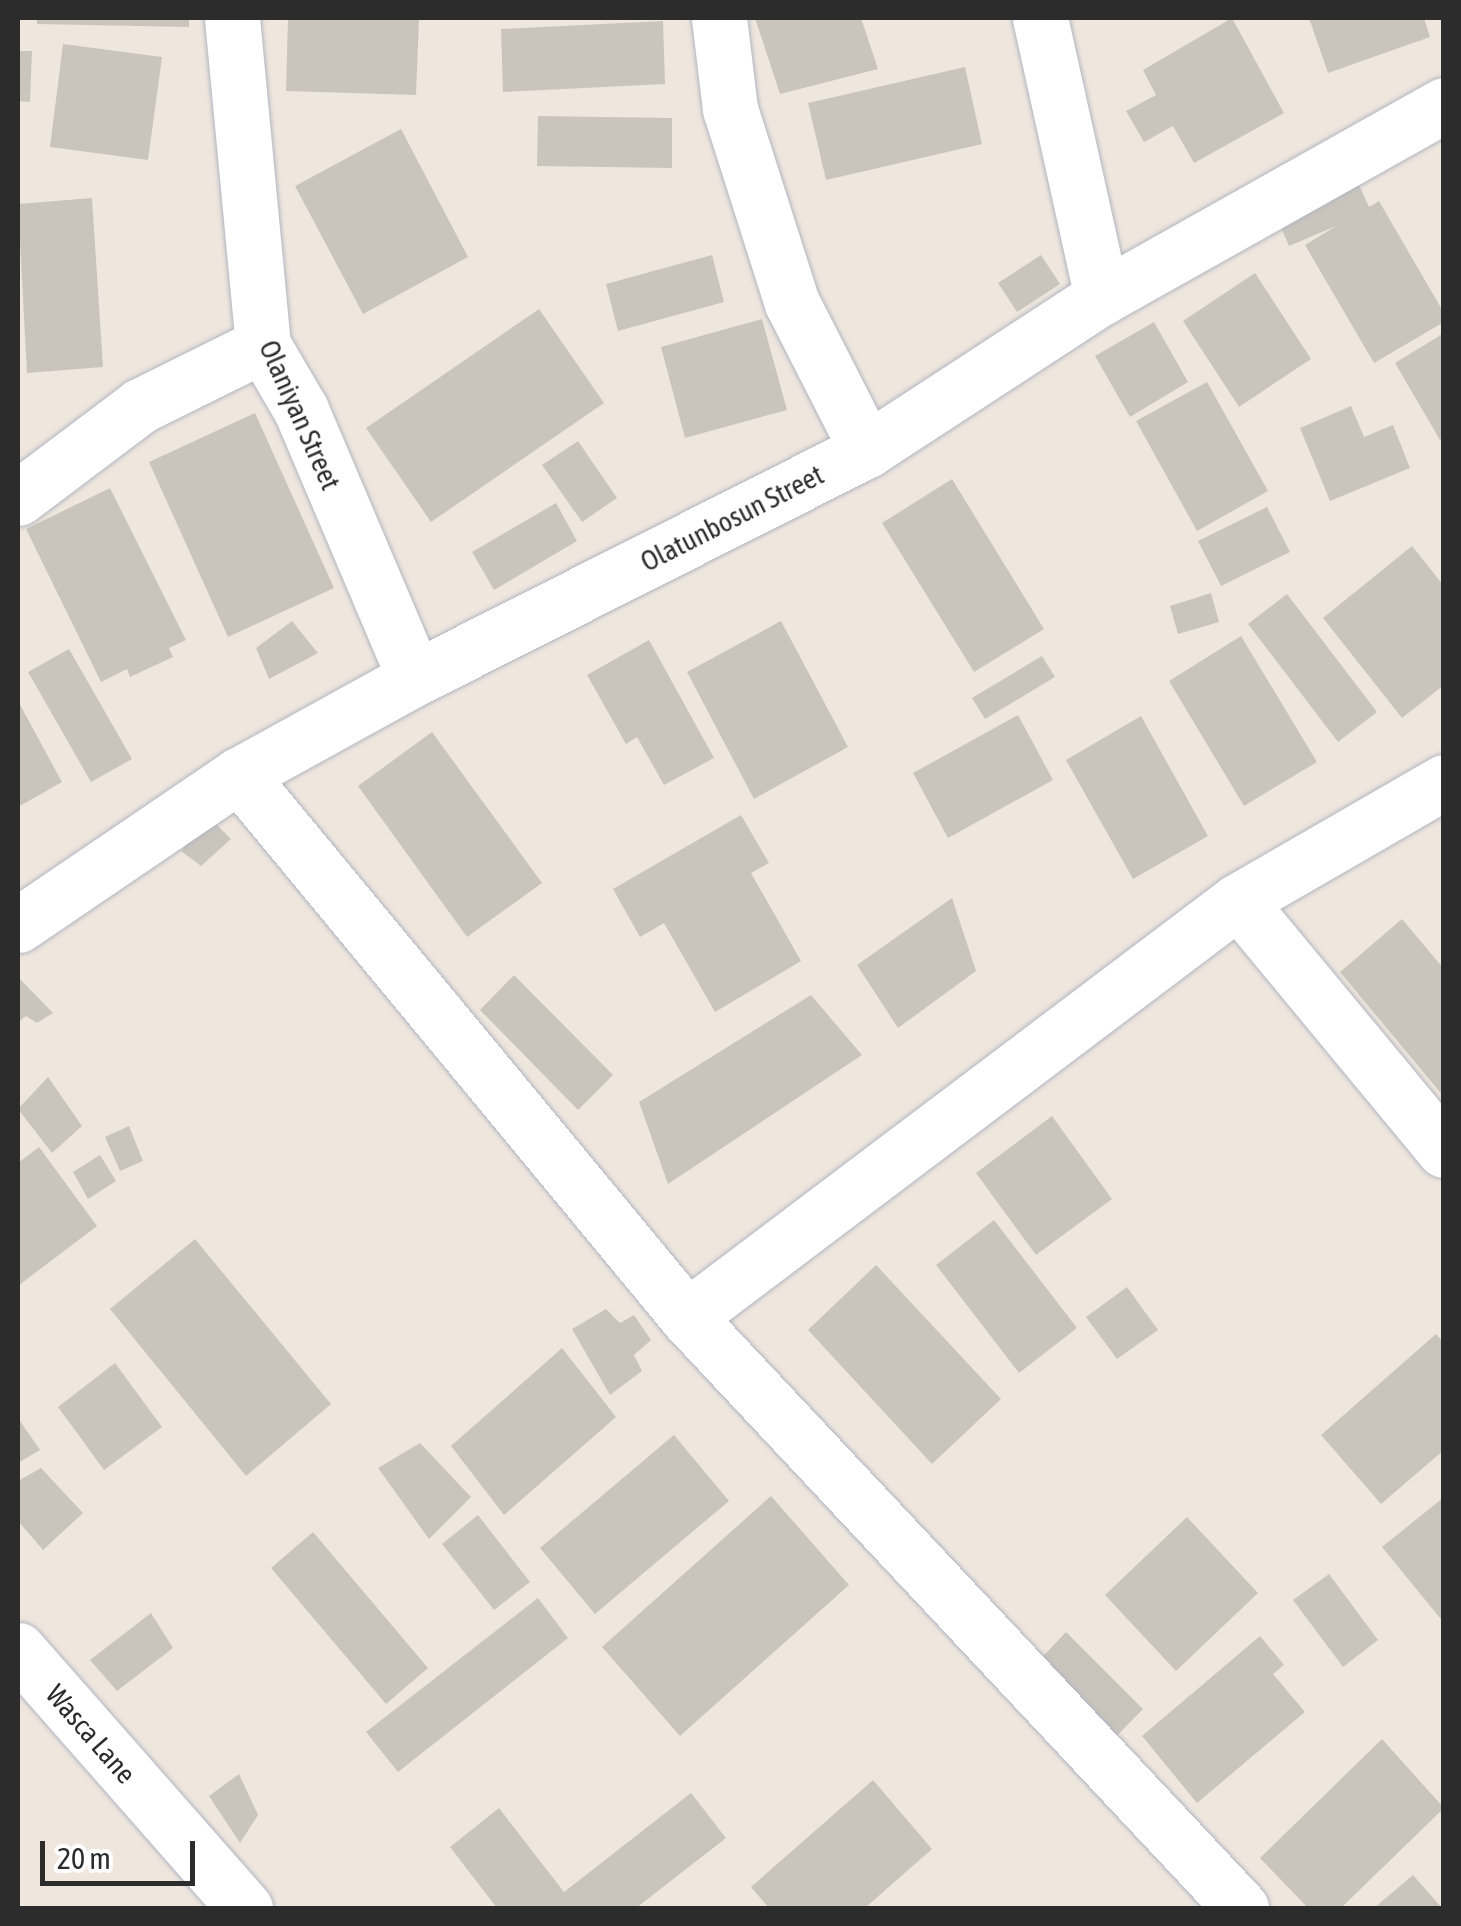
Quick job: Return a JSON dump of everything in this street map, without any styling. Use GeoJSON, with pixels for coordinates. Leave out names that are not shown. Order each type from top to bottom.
{"type":"FeatureCollection","features":[{"type":"Feature","properties":{"kind":"street","name":"Olaniyan Street"},"geometry":{"type":"LineString","coordinates":[[232,18],[264,345],[301,410],[415,678]]}},
{"type":"Feature","properties":{"kind":"street"},"geometry":{"type":"LineString","coordinates":[[719,18],[730,109],[792,303],[867,450]]}},
{"type":"Feature","properties":{"kind":"street"},"geometry":{"type":"LineString","coordinates":[[1040,18],[1102,297]]}},
{"type":"Feature","properties":{"kind":"street","name":"Olatunbosun Street"},"geometry":{"type":"LineString","coordinates":[[18,924],[239,774],[415,678],[867,450],[1102,297],[1444,106]]}},
{"type":"Feature","properties":{"kind":"street"},"geometry":{"type":"LineString","coordinates":[[18,498],[140,406],[264,345]]}},
{"type":"Feature","properties":{"kind":"street"},"geometry":{"type":"LineString","coordinates":[[239,774],[687,1317],[1241,1908]]}},
{"type":"Feature","properties":{"kind":"street"},"geometry":{"type":"LineString","coordinates":[[687,1317],[1238,901],[1444,782]]}},
{"type":"Feature","properties":{"kind":"street"},"geometry":{"type":"LineString","coordinates":[[1238,901],[1444,1150]]}},
{"type":"Feature","properties":{"kind":"street","name":"Wasca Lane"},"geometry":{"type":"LineString","coordinates":[[18,1650],[245,1908]]}},
{"type":"Feature","properties":{"kind":"building"},"geometry":{"type":"Polygon","coordinates":[[[37,18],[189,18],[189,27],[37,24],[37,18]]]}},
{"type":"Feature","properties":{"kind":"building"},"geometry":{"type":"Polygon","coordinates":[[[288,18],[419,18],[416,95],[286,91],[288,18]]]}},
{"type":"Feature","properties":{"kind":"building"},"geometry":{"type":"Polygon","coordinates":[[[755,18],[861,18],[878,69],[780,94],[755,18]]]}},
{"type":"Feature","properties":{"kind":"building"},"geometry":{"type":"Polygon","coordinates":[[[1232,18],[1284,113],[1194,163],[1173,126],[1144,142],[1126,111],[1156,95],[1143,70],[1232,18]]]}},
{"type":"Feature","properties":{"kind":"building"},"geometry":{"type":"Polygon","coordinates":[[[1309,18],[1424,18],[1430,37],[1328,73],[1309,18]]]}},
{"type":"Feature","properties":{"kind":"building"},"geometry":{"type":"Polygon","coordinates":[[[663,21],[665,84],[503,92],[501,29],[663,21]]]}},
{"type":"Feature","properties":{"kind":"building"},"geometry":{"type":"Polygon","coordinates":[[[63,44],[162,57],[148,160],[50,147],[63,44]]]}},
{"type":"Feature","properties":{"kind":"building"},"geometry":{"type":"Polygon","coordinates":[[[18,51],[32,51],[30,102],[18,101],[18,51]]]}},
{"type":"Feature","properties":{"kind":"building"},"geometry":{"type":"Polygon","coordinates":[[[965,67],[982,144],[826,180],[808,103],[965,67]]]}},
{"type":"Feature","properties":{"kind":"building"},"geometry":{"type":"Polygon","coordinates":[[[538,116],[672,118],[672,168],[537,166],[538,116]]]}},
{"type":"Feature","properties":{"kind":"building"},"geometry":{"type":"Polygon","coordinates":[[[401,129],[468,257],[363,314],[295,186],[401,129]]]}},
{"type":"Feature","properties":{"kind":"building"},"geometry":{"type":"Polygon","coordinates":[[[1359,185],[1369,207],[1379,201],[1444,313],[1444,322],[1374,363],[1305,245],[1336,226],[1289,246],[1277,218],[1359,185]]]}},
{"type":"Feature","properties":{"kind":"building"},"geometry":{"type":"Polygon","coordinates":[[[92,198],[103,367],[27,373],[18,204],[92,198]]]}},
{"type":"Feature","properties":{"kind":"building"},"geometry":{"type":"Polygon","coordinates":[[[712,255],[724,302],[618,331],[606,284],[712,255]]]}},
{"type":"Feature","properties":{"kind":"building"},"geometry":{"type":"Polygon","coordinates":[[[1041,255],[1060,284],[1017,312],[998,283],[1041,255]]]}},
{"type":"Feature","properties":{"kind":"building"},"geometry":{"type":"Polygon","coordinates":[[[1255,273],[1311,359],[1239,407],[1183,321],[1255,273]]]}},
{"type":"Feature","properties":{"kind":"building"},"geometry":{"type":"Polygon","coordinates":[[[539,309],[604,403],[431,522],[366,428],[539,309]]]}},
{"type":"Feature","properties":{"kind":"building"},"geometry":{"type":"Polygon","coordinates":[[[762,319],[787,410],[685,438],[661,347],[762,319]]]}},
{"type":"Feature","properties":{"kind":"building"},"geometry":{"type":"Polygon","coordinates":[[[1154,322],[1188,382],[1130,417],[1095,356],[1154,322]]]}},
{"type":"Feature","properties":{"kind":"building"},"geometry":{"type":"Polygon","coordinates":[[[1444,333],[1444,437],[1440,440],[1395,363],[1444,333]]]}},
{"type":"Feature","properties":{"kind":"building"},"geometry":{"type":"Polygon","coordinates":[[[1207,382],[1268,491],[1197,531],[1136,421],[1207,382]]]}},
{"type":"Feature","properties":{"kind":"building"},"geometry":{"type":"Polygon","coordinates":[[[1351,406],[1364,437],[1393,425],[1410,468],[1330,501],[1300,428],[1351,406]]]}},
{"type":"Feature","properties":{"kind":"building"},"geometry":{"type":"Polygon","coordinates":[[[255,413],[334,588],[228,637],[149,462],[255,413]]]}},
{"type":"Feature","properties":{"kind":"building"},"geometry":{"type":"Polygon","coordinates":[[[578,441],[617,498],[582,522],[542,465],[578,441]]]}},
{"type":"Feature","properties":{"kind":"building"},"geometry":{"type":"Polygon","coordinates":[[[952,479],[1044,629],[974,672],[882,523],[952,479]]]}},
{"type":"Feature","properties":{"kind":"building"},"geometry":{"type":"Polygon","coordinates":[[[110,488],[186,640],[169,648],[173,657],[130,677],[127,669],[101,682],[26,529],[110,488]]]}},
{"type":"Feature","properties":{"kind":"building"},"geometry":{"type":"Polygon","coordinates":[[[556,503],[577,541],[494,590],[472,552],[556,503]]]}},
{"type":"Feature","properties":{"kind":"building"},"geometry":{"type":"Polygon","coordinates":[[[1267,507],[1290,552],[1221,586],[1198,541],[1267,507]]]}},
{"type":"Feature","properties":{"kind":"building"},"geometry":{"type":"Polygon","coordinates":[[[1412,546],[1444,586],[1444,685],[1402,718],[1323,618],[1412,546]]]}},
{"type":"Feature","properties":{"kind":"building"},"geometry":{"type":"Polygon","coordinates":[[[1211,593],[1219,622],[1178,634],[1170,606],[1211,593]]]}},
{"type":"Feature","properties":{"kind":"building"},"geometry":{"type":"Polygon","coordinates":[[[1287,594],[1377,712],[1338,742],[1248,624],[1287,594]]]}},
{"type":"Feature","properties":{"kind":"building"},"geometry":{"type":"Polygon","coordinates":[[[292,621],[318,653],[269,679],[256,648],[292,621]]]}},
{"type":"Feature","properties":{"kind":"building"},"geometry":{"type":"Polygon","coordinates":[[[781,621],[848,747],[754,799],[687,672],[781,621]]]}},
{"type":"Feature","properties":{"kind":"building"},"geometry":{"type":"Polygon","coordinates":[[[1241,636],[1317,762],[1244,806],[1169,681],[1241,636]]]}},
{"type":"Feature","properties":{"kind":"building"},"geometry":{"type":"Polygon","coordinates":[[[649,640],[714,758],[664,785],[637,737],[626,744],[587,675],[649,640]]]}},
{"type":"Feature","properties":{"kind":"building"},"geometry":{"type":"Polygon","coordinates":[[[69,649],[132,759],[91,782],[28,672],[69,649]]]}},
{"type":"Feature","properties":{"kind":"building"},"geometry":{"type":"Polygon","coordinates":[[[1042,656],[1055,677],[985,719],[972,698],[1042,656]]]}},
{"type":"Feature","properties":{"kind":"building"},"geometry":{"type":"Polygon","coordinates":[[[18,701],[62,782],[18,807],[18,701]]]}},
{"type":"Feature","properties":{"kind":"building"},"geometry":{"type":"Polygon","coordinates":[[[1018,715],[1053,780],[948,838],[913,773],[1018,715]]]}},
{"type":"Feature","properties":{"kind":"building"},"geometry":{"type":"Polygon","coordinates":[[[1141,716],[1208,836],[1133,879],[1066,760],[1141,716]]]}},
{"type":"Feature","properties":{"kind":"building"},"geometry":{"type":"Polygon","coordinates":[[[432,732],[542,883],[467,937],[358,786],[432,732]]]}},
{"type":"Feature","properties":{"kind":"building"},"geometry":{"type":"Polygon","coordinates":[[[741,815],[769,863],[751,873],[801,961],[715,1012],[664,923],[640,937],[613,889],[741,815]]]}},
{"type":"Feature","properties":{"kind":"building"},"geometry":{"type":"Polygon","coordinates":[[[210,818],[231,839],[201,866],[181,851],[210,818]]]}},
{"type":"Feature","properties":{"kind":"building"},"geometry":{"type":"Polygon","coordinates":[[[952,898],[976,971],[898,1028],[857,965],[952,898]]]}},
{"type":"Feature","properties":{"kind":"building"},"geometry":{"type":"Polygon","coordinates":[[[1402,919],[1444,969],[1444,1097],[1340,972],[1402,919]]]}},
{"type":"Feature","properties":{"kind":"building"},"geometry":{"type":"Polygon","coordinates":[[[514,975],[613,1075],[578,1110],[480,1010],[514,975]]]}},
{"type":"Feature","properties":{"kind":"building"},"geometry":{"type":"Polygon","coordinates":[[[18,977],[53,1013],[37,1023],[26,1016],[18,1022],[18,977]]]}},
{"type":"Feature","properties":{"kind":"building"},"geometry":{"type":"Polygon","coordinates":[[[811,995],[862,1055],[668,1184],[639,1102],[811,995]]]}},
{"type":"Feature","properties":{"kind":"building"},"geometry":{"type":"Polygon","coordinates":[[[48,1077],[82,1126],[52,1153],[18,1109],[48,1077]]]}},
{"type":"Feature","properties":{"kind":"building"},"geometry":{"type":"Polygon","coordinates":[[[1052,1116],[1112,1199],[1036,1255],[976,1173],[1052,1116]]]}},
{"type":"Feature","properties":{"kind":"building"},"geometry":{"type":"Polygon","coordinates":[[[129,1126],[143,1161],[120,1171],[105,1137],[129,1126]]]}},
{"type":"Feature","properties":{"kind":"building"},"geometry":{"type":"Polygon","coordinates":[[[39,1147],[97,1226],[18,1286],[18,1163],[39,1147]]]}},
{"type":"Feature","properties":{"kind":"building"},"geometry":{"type":"Polygon","coordinates":[[[100,1155],[116,1181],[88,1199],[73,1172],[100,1155]]]}},
{"type":"Feature","properties":{"kind":"building"},"geometry":{"type":"Polygon","coordinates":[[[994,1220],[1077,1328],[1019,1373],[936,1265],[994,1220]]]}},
{"type":"Feature","properties":{"kind":"building"},"geometry":{"type":"Polygon","coordinates":[[[195,1239],[331,1404],[246,1476],[110,1309],[195,1239]]]}},
{"type":"Feature","properties":{"kind":"building"},"geometry":{"type":"Polygon","coordinates":[[[876,1265],[1001,1399],[932,1464],[808,1330],[876,1265]]]}},
{"type":"Feature","properties":{"kind":"building"},"geometry":{"type":"Polygon","coordinates":[[[1127,1287],[1158,1330],[1117,1359],[1086,1317],[1127,1287]]]}},
{"type":"Feature","properties":{"kind":"building"},"geometry":{"type":"Polygon","coordinates":[[[606,1309],[620,1323],[634,1315],[651,1340],[634,1355],[642,1371],[610,1395],[572,1329],[606,1309]]]}},
{"type":"Feature","properties":{"kind":"building"},"geometry":{"type":"Polygon","coordinates":[[[1436,1334],[1444,1343],[1444,1450],[1381,1504],[1321,1435],[1436,1334]]]}},
{"type":"Feature","properties":{"kind":"building"},"geometry":{"type":"Polygon","coordinates":[[[562,1348],[616,1417],[504,1515],[451,1446],[562,1348]]]}},
{"type":"Feature","properties":{"kind":"building"},"geometry":{"type":"Polygon","coordinates":[[[115,1363],[162,1427],[104,1470],[58,1407],[115,1363]]]}},
{"type":"Feature","properties":{"kind":"building"},"geometry":{"type":"Polygon","coordinates":[[[18,1418],[40,1450],[18,1463],[18,1418]]]}},
{"type":"Feature","properties":{"kind":"building"},"geometry":{"type":"Polygon","coordinates":[[[674,1435],[729,1501],[595,1614],[540,1548],[674,1435]]]}},
{"type":"Feature","properties":{"kind":"building"},"geometry":{"type":"Polygon","coordinates":[[[420,1443],[471,1497],[429,1539],[378,1468],[420,1443]]]}},
{"type":"Feature","properties":{"kind":"building"},"geometry":{"type":"Polygon","coordinates":[[[41,1468],[83,1513],[43,1550],[18,1521],[18,1481],[41,1468]]]}},
{"type":"Feature","properties":{"kind":"building"},"geometry":{"type":"Polygon","coordinates":[[[771,1496],[849,1585],[680,1736],[602,1647],[771,1496]]]}},
{"type":"Feature","properties":{"kind":"building"},"geometry":{"type":"Polygon","coordinates":[[[1444,1497],[1444,1623],[1382,1547],[1444,1497]]]}},
{"type":"Feature","properties":{"kind":"building"},"geometry":{"type":"Polygon","coordinates":[[[478,1515],[530,1582],[494,1610],[442,1544],[478,1515]]]}},
{"type":"Feature","properties":{"kind":"building"},"geometry":{"type":"Polygon","coordinates":[[[1187,1517],[1258,1593],[1176,1671],[1105,1595],[1187,1517]]]}},
{"type":"Feature","properties":{"kind":"building"},"geometry":{"type":"Polygon","coordinates":[[[313,1532],[428,1668],[386,1704],[271,1568],[313,1532]]]}},
{"type":"Feature","properties":{"kind":"building"},"geometry":{"type":"Polygon","coordinates":[[[1329,1574],[1378,1640],[1343,1667],[1293,1600],[1329,1574]]]}},
{"type":"Feature","properties":{"kind":"building"},"geometry":{"type":"Polygon","coordinates":[[[538,1598],[568,1638],[398,1772],[366,1732],[538,1598]]]}},
{"type":"Feature","properties":{"kind":"building"},"geometry":{"type":"Polygon","coordinates":[[[151,1613],[173,1648],[117,1691],[90,1660],[151,1613]]]}},
{"type":"Feature","properties":{"kind":"building"},"geometry":{"type":"Polygon","coordinates":[[[1066,1632],[1143,1709],[1107,1746],[1030,1670],[1066,1632]]]}},
{"type":"Feature","properties":{"kind":"building"},"geometry":{"type":"Polygon","coordinates":[[[1260,1636],[1284,1665],[1273,1674],[1305,1712],[1197,1803],[1142,1736],[1260,1636]]]}},
{"type":"Feature","properties":{"kind":"building"},"geometry":{"type":"Polygon","coordinates":[[[1382,1739],[1444,1808],[1341,1908],[1308,1908],[1260,1858],[1382,1739]]]}},
{"type":"Feature","properties":{"kind":"building"},"geometry":{"type":"Polygon","coordinates":[[[239,1774],[258,1815],[240,1843],[209,1796],[239,1774]]]}},
{"type":"Feature","properties":{"kind":"building"},"geometry":{"type":"Polygon","coordinates":[[[873,1780],[932,1849],[865,1908],[769,1908],[751,1887],[873,1780]]]}},
{"type":"Feature","properties":{"kind":"building"},"geometry":{"type":"Polygon","coordinates":[[[691,1793],[726,1838],[636,1908],[497,1908],[450,1847],[499,1808],[564,1892],[691,1793]]]}},
{"type":"Feature","properties":{"kind":"building"},"geometry":{"type":"Polygon","coordinates":[[[1413,1875],[1442,1908],[1374,1908],[1413,1875]]]}}]}
